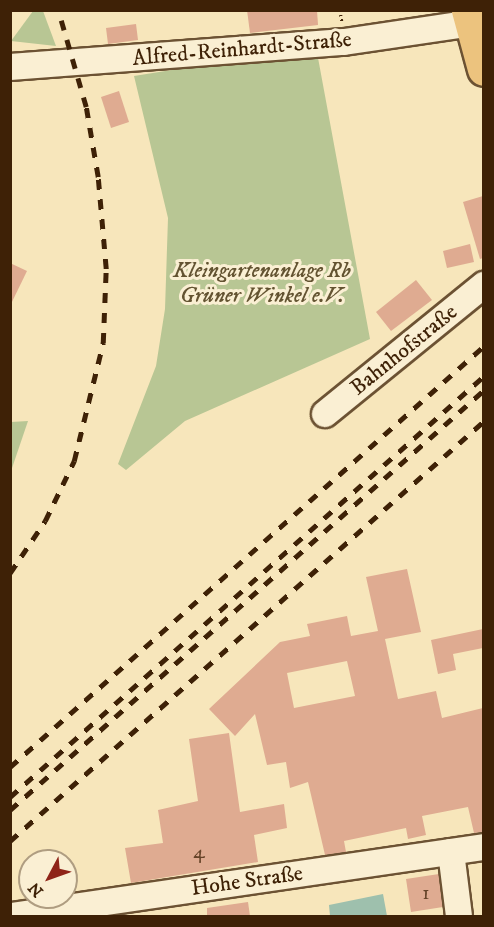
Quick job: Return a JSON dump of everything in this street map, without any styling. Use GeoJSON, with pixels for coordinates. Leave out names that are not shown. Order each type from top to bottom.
{"type":"FeatureCollection","features":[{"type":"Feature","properties":{"kind":"main road"},"geometry":{"type":"LineString","coordinates":[[470,17],[483,69]]}},
{"type":"Feature","properties":{"kind":"street","name":"Alfred-Reinhardt-Straße"},"geometry":{"type":"LineString","coordinates":[[10,67],[344,42],[470,17]]}},
{"type":"Feature","properties":{"kind":"street","name":"Bahnhofstraße"},"geometry":{"type":"LineString","coordinates":[[325,414],[483,285]]}},
{"type":"Feature","properties":{"kind":"street","name":"Hohe Straße"},"geometry":{"type":"LineString","coordinates":[[11,916],[127,908],[483,847]]}},
{"type":"Feature","properties":{"kind":"street"},"geometry":{"type":"LineString","coordinates":[[451,852],[459,916]]}},
{"type":"Feature","properties":{"kind":"green space"},"geometry":{"type":"Polygon","coordinates":[[[33,11],[43,11],[56,46],[11,41],[33,11]]]}},
{"type":"Feature","properties":{"kind":"green space","name":"Kleingartenanlage Rb Grüner Winkel e.V."},"geometry":{"type":"Polygon","coordinates":[[[316,47],[370,339],[185,421],[126,470],[118,464],[156,366],[165,309],[168,218],[134,76],[316,47]]]}},
{"type":"Feature","properties":{"kind":"green space"},"geometry":{"type":"Polygon","coordinates":[[[28,421],[11,471],[11,422],[28,421]]]}},
{"type":"Feature","properties":{"kind":"shaded area"},"geometry":{"type":"Polygon","coordinates":[[[383,894],[387,916],[330,916],[329,905],[383,894]]]}},
{"type":"Feature","properties":{"kind":"building"},"geometry":{"type":"Polygon","coordinates":[[[247,10],[317,10],[318,25],[250,33],[247,10]]]}},
{"type":"Feature","properties":{"kind":"building"},"geometry":{"type":"Polygon","coordinates":[[[136,24],[138,40],[108,44],[106,28],[136,24]]]}},
{"type":"Feature","properties":{"kind":"building"},"geometry":{"type":"Polygon","coordinates":[[[119,91],[129,122],[111,128],[101,97],[119,91]]]}},
{"type":"Feature","properties":{"kind":"building"},"geometry":{"type":"Polygon","coordinates":[[[483,196],[483,258],[480,259],[463,202],[483,196]]]}},
{"type":"Feature","properties":{"kind":"building"},"geometry":{"type":"Polygon","coordinates":[[[470,244],[474,262],[447,268],[443,251],[470,244]]]}},
{"type":"Feature","properties":{"kind":"building"},"geometry":{"type":"Polygon","coordinates":[[[10,263],[27,271],[10,306],[10,263]]]}},
{"type":"Feature","properties":{"kind":"building"},"geometry":{"type":"Polygon","coordinates":[[[416,280],[432,300],[391,331],[376,312],[416,280]]]}},
{"type":"Feature","properties":{"kind":"building"},"geometry":{"type":"Polygon","coordinates":[[[407,569],[421,632],[385,639],[398,699],[436,691],[442,718],[483,708],[483,832],[474,833],[468,807],[422,816],[426,835],[408,839],[406,828],[344,841],[346,852],[325,855],[308,782],[290,788],[286,762],[267,765],[255,714],[235,736],[209,709],[280,642],[310,636],[307,624],[347,616],[351,636],[378,631],[366,577],[407,569]],[[347,661],[287,673],[294,708],[355,696],[347,661]]]}},
{"type":"Feature","properties":{"kind":"building"},"geometry":{"type":"Polygon","coordinates":[[[483,629],[483,648],[453,654],[456,670],[438,674],[431,640],[483,629]]]}},
{"type":"Feature","properties":{"kind":"building"},"geometry":{"type":"Polygon","coordinates":[[[229,733],[240,812],[284,804],[287,828],[254,835],[258,862],[131,883],[125,848],[163,843],[158,810],[198,801],[189,739],[229,733]]]}},
{"type":"Feature","properties":{"kind":"building"},"geometry":{"type":"Polygon","coordinates":[[[439,874],[443,907],[411,912],[406,879],[439,874]]]}},
{"type":"Feature","properties":{"kind":"building"},"geometry":{"type":"Polygon","coordinates":[[[248,902],[250,916],[207,916],[207,908],[248,902]]]}},
{"type":"Feature","properties":{"kind":"railway"},"geometry":{"type":"LineString","coordinates":[[10,573],[45,521],[74,461],[103,343],[106,269],[98,177],[86,107],[58,10]]}},
{"type":"Feature","properties":{"kind":"railway"},"geometry":{"type":"LineString","coordinates":[[10,767],[484,346]]}},
{"type":"Feature","properties":{"kind":"railway"},"geometry":{"type":"LineString","coordinates":[[10,797],[484,376]]}},
{"type":"Feature","properties":{"kind":"railway"},"geometry":{"type":"LineString","coordinates":[[10,810],[484,390]]}},
{"type":"Feature","properties":{"kind":"railway"},"geometry":{"type":"LineString","coordinates":[[10,841],[484,421]]}}]}
